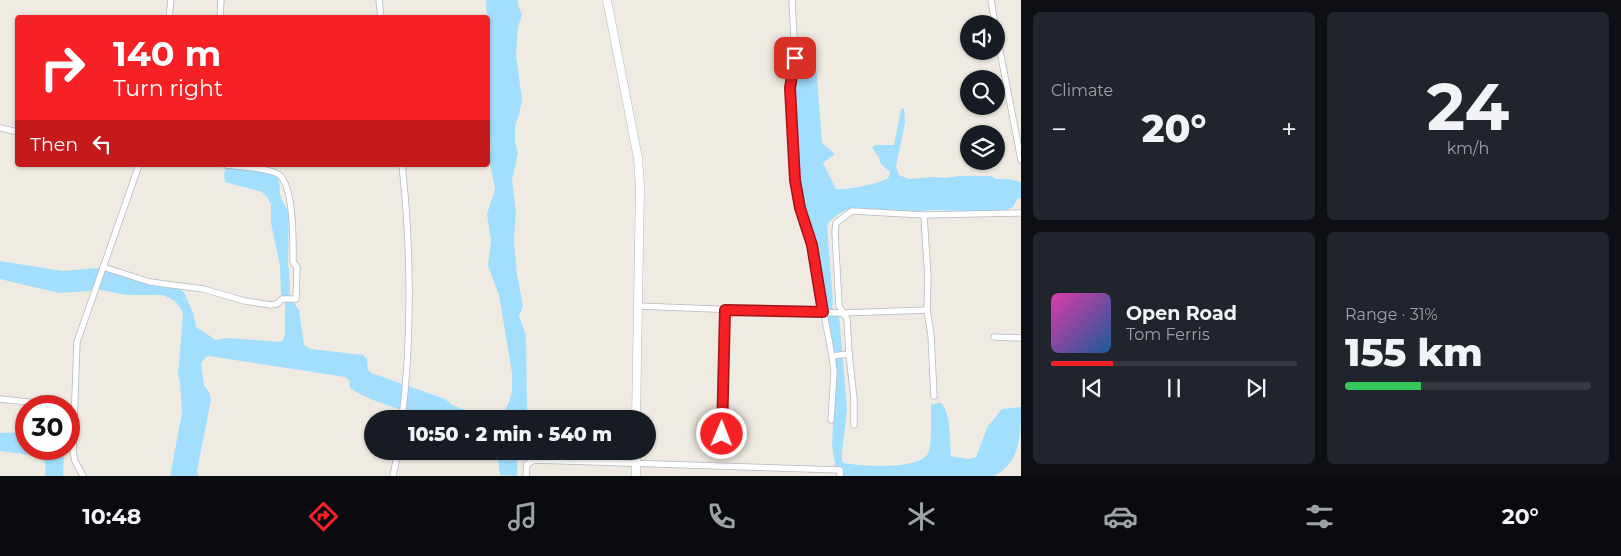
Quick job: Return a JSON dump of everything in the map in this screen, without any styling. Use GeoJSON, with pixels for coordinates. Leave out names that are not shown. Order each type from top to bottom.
{"type":"FeatureCollection","features":[{"type":"Feature","properties":{"kind":"street"},"geometry":{"type":"LineString","coordinates":[[169,15],[171,0]]}},
{"type":"Feature","properties":{"kind":"street"},"geometry":{"type":"LineString","coordinates":[[220,15],[221,0]]}},
{"type":"Feature","properties":{"kind":"street"},"geometry":{"type":"LineString","coordinates":[[379,0],[381,15]]}},
{"type":"Feature","properties":{"kind":"street"},"geometry":{"type":"LineString","coordinates":[[607,0],[638,158],[640,187],[636,410]]}},
{"type":"Feature","properties":{"kind":"street"},"geometry":{"type":"LineString","coordinates":[[792,0],[795,58],[790,88],[795,180],[800,208],[812,245],[832,356],[834,372],[831,420]]}},
{"type":"Feature","properties":{"kind":"street"},"geometry":{"type":"LineString","coordinates":[[991,0],[994,15]]}},
{"type":"Feature","properties":{"kind":"street"},"geometry":{"type":"LineString","coordinates":[[1002,60],[1021,160]]}},
{"type":"Feature","properties":{"kind":"street"},"geometry":{"type":"LineString","coordinates":[[0,128],[15,131]]}},
{"type":"Feature","properties":{"kind":"street"},"geometry":{"type":"LineString","coordinates":[[70,395],[77,342],[138,167]]}},
{"type":"Feature","properties":{"kind":"street"},"geometry":{"type":"LineString","coordinates":[[103,267],[150,282],[203,289],[245,301],[271,305],[277,304],[282,299],[296,299],[296,267],[294,262],[290,199],[286,182],[277,173],[239,167]]}},
{"type":"Feature","properties":{"kind":"street"},"geometry":{"type":"LineString","coordinates":[[402,167],[408,255],[408,340],[403,410]]}},
{"type":"Feature","properties":{"kind":"street"},"geometry":{"type":"LineString","coordinates":[[854,425],[854,399],[847,319],[839,306],[836,223],[852,211],[924,214],[1021,212]]}},
{"type":"Feature","properties":{"kind":"street"},"geometry":{"type":"LineString","coordinates":[[924,214],[928,278],[927,310],[932,335],[934,396]]}},
{"type":"Feature","properties":{"kind":"street"},"geometry":{"type":"LineString","coordinates":[[638,306],[843,313],[927,310]]}},
{"type":"Feature","properties":{"kind":"street"},"geometry":{"type":"LineString","coordinates":[[722,434],[725,310]]}},
{"type":"Feature","properties":{"kind":"street"},"geometry":{"type":"LineString","coordinates":[[994,338],[1021,338]]}},
{"type":"Feature","properties":{"kind":"street"},"geometry":{"type":"LineString","coordinates":[[832,356],[849,354]]}},
{"type":"Feature","properties":{"kind":"street"},"geometry":{"type":"LineString","coordinates":[[0,399],[15,401]]}},
{"type":"Feature","properties":{"kind":"street"},"geometry":{"type":"LineString","coordinates":[[75,460],[83,476]]}},
{"type":"Feature","properties":{"kind":"street"},"geometry":{"type":"LineString","coordinates":[[393,476],[396,460]]}},
{"type":"Feature","properties":{"kind":"street"},"geometry":{"type":"LineString","coordinates":[[526,476],[527,464],[534,460],[840,470],[840,476]]}},
{"type":"Feature","properties":{"kind":"street"},"geometry":{"type":"LineString","coordinates":[[636,463],[636,476]]}},
{"type":"Feature","properties":{"kind":"water"},"geometry":{"type":"Polygon","coordinates":[[[486,0],[518,0],[522,15],[518,27],[516,55],[522,100],[515,125],[515,142],[518,153],[512,180],[516,212],[514,241],[517,274],[523,306],[519,316],[526,335],[527,410],[505,410],[512,391],[512,373],[499,295],[488,266],[491,240],[487,214],[495,189],[490,164],[490,15],[487,15],[486,0]]]}},
{"type":"Feature","properties":{"kind":"water"},"geometry":{"type":"Polygon","coordinates":[[[797,62],[816,64],[822,143],[835,154],[823,163],[836,189],[869,185],[889,177],[890,172],[881,164],[872,147],[876,145],[894,145],[901,109],[904,108],[905,123],[896,166],[899,175],[909,179],[991,176],[996,179],[1021,182],[1021,198],[1017,199],[1013,207],[1007,210],[995,212],[933,210],[910,212],[855,208],[844,211],[833,218],[827,225],[832,308],[839,315],[847,409],[842,460],[844,463],[852,464],[891,466],[916,462],[925,457],[930,446],[931,404],[941,403],[947,413],[951,456],[968,459],[976,457],[988,426],[1002,409],[1021,407],[1021,427],[1018,446],[1010,463],[994,476],[837,476],[832,445],[836,371],[813,233],[804,209],[798,170],[795,105],[797,62]]]}},
{"type":"Feature","properties":{"kind":"water"},"geometry":{"type":"Polygon","coordinates":[[[226,168],[271,173],[279,179],[280,195],[289,214],[288,267],[290,297],[299,310],[304,345],[311,349],[363,355],[367,359],[368,370],[371,373],[445,399],[452,405],[465,410],[403,410],[360,394],[350,388],[349,380],[345,377],[209,356],[201,363],[204,385],[210,394],[211,400],[197,471],[199,476],[170,476],[182,413],[178,375],[183,314],[180,307],[175,301],[163,295],[126,295],[96,289],[59,293],[0,279],[0,261],[63,271],[97,268],[131,277],[138,282],[177,288],[184,292],[193,313],[196,327],[216,340],[227,338],[282,342],[285,334],[285,297],[281,295],[280,266],[271,223],[271,204],[262,192],[225,182],[224,174],[226,168]]]}},
{"type":"Feature","properties":{"kind":"water"},"geometry":{"type":"Polygon","coordinates":[[[15,432],[15,453],[0,451],[0,433],[15,432]]]}},
{"type":"Feature","properties":{"kind":"water"},"geometry":{"type":"Polygon","coordinates":[[[44,460],[64,460],[63,476],[45,476],[44,460]]]}},
{"type":"Feature","properties":{"kind":"water"},"geometry":{"type":"Polygon","coordinates":[[[498,460],[518,460],[517,476],[500,475],[498,460]]]}},
{"type":"Feature","properties":{"kind":"route"},"geometry":{"type":"LineString","coordinates":[[722,434],[725,310],[823,312],[812,245],[800,208],[795,180],[790,88],[795,58]]}}]}
